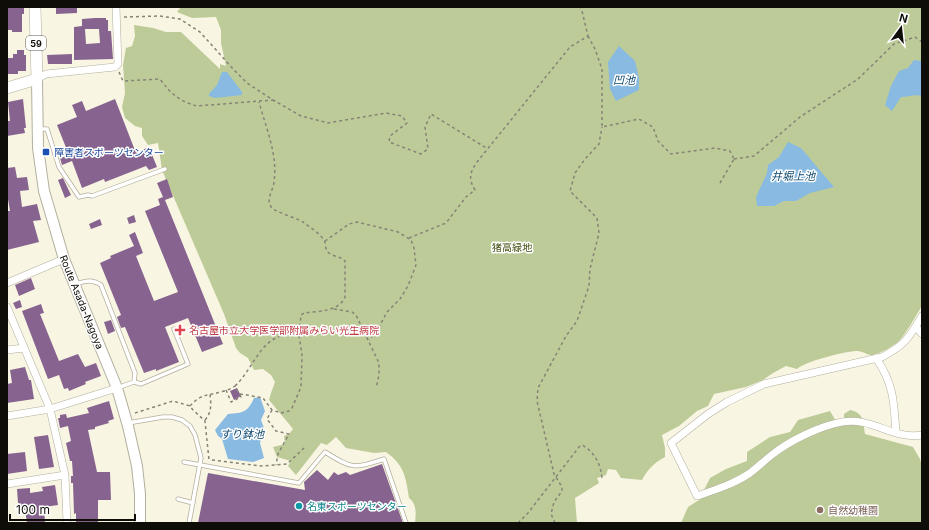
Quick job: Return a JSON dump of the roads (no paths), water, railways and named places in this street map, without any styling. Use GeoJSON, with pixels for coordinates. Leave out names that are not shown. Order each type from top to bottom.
{"type":"FeatureCollection","features":[{"type":"Feature","properties":{"kind":"main road","name":"59"},"geometry":{"type":"LineString","coordinates":[[35,7],[37,78]]}},
{"type":"Feature","properties":{"kind":"main road"},"geometry":{"type":"LineString","coordinates":[[7,88],[37,78]]}},
{"type":"Feature","properties":{"kind":"main road","name":"Route Asada-Nagoya"},"geometry":{"type":"LineString","coordinates":[[37,78],[38,148],[44,190],[64,259],[118,388],[137,466],[140,494],[140,523]]}},
{"type":"Feature","properties":{"kind":"street"},"geometry":{"type":"LineString","coordinates":[[37,78],[46,74],[116,67],[118,64],[116,7]]}},
{"type":"Feature","properties":{"kind":"street"},"geometry":{"type":"LineString","coordinates":[[7,283],[64,259]]}},
{"type":"Feature","properties":{"kind":"street"},"geometry":{"type":"LineString","coordinates":[[7,307],[50,409],[65,475],[67,523]]}},
{"type":"Feature","properties":{"kind":"street"},"geometry":{"type":"LineString","coordinates":[[922,316],[916,327],[898,349],[882,357],[764,384],[714,410],[671,443],[697,496],[729,485],[749,473],[782,448],[809,434],[842,422],[857,421],[869,423],[909,436],[922,435]]}},
{"type":"Feature","properties":{"kind":"street"},"geometry":{"type":"LineString","coordinates":[[916,327],[922,334]]}},
{"type":"Feature","properties":{"kind":"street"},"geometry":{"type":"LineString","coordinates":[[7,350],[24,348]]}},
{"type":"Feature","properties":{"kind":"street"},"geometry":{"type":"LineString","coordinates":[[876,358],[889,381],[894,402],[896,433]]}},
{"type":"Feature","properties":{"kind":"street"},"geometry":{"type":"LineString","coordinates":[[7,416],[50,409],[118,388]]}},
{"type":"Feature","properties":{"kind":"street"},"geometry":{"type":"LineString","coordinates":[[7,484],[65,475]]}},
{"type":"Feature","properties":{"kind":"lane"},"geometry":{"type":"LineString","coordinates":[[37,128],[47,129],[59,167],[78,197],[88,195],[92,196],[165,169]]}},
{"type":"Feature","properties":{"kind":"lane"},"geometry":{"type":"LineString","coordinates":[[75,285],[83,282],[94,281],[101,285],[134,373],[134,382]]}},
{"type":"Feature","properties":{"kind":"lane"},"geometry":{"type":"LineString","coordinates":[[118,388],[134,382],[141,384],[188,364],[174,329]]}},
{"type":"Feature","properties":{"kind":"lane"},"geometry":{"type":"LineString","coordinates":[[127,423],[172,417],[182,420],[190,426],[196,435],[201,458],[190,523]]}},
{"type":"Feature","properties":{"kind":"lane"},"geometry":{"type":"LineString","coordinates":[[184,462],[199,466],[299,483],[325,452],[342,462],[356,467],[384,459],[406,523]]}},
{"type":"Feature","properties":{"kind":"lane"},"geometry":{"type":"LineString","coordinates":[[178,499],[193,503]]}},
{"type":"Feature","properties":{"kind":"water","name":"凹池"},"geometry":{"type":"Polygon","coordinates":[[[619,46],[635,61],[639,78],[639,90],[616,101],[610,89],[608,62],[619,46]]]}},
{"type":"Feature","properties":{"kind":"water"},"geometry":{"type":"Polygon","coordinates":[[[914,60],[922,61],[922,96],[917,95],[901,97],[892,111],[885,105],[891,86],[899,71],[908,68],[914,60]]]}},
{"type":"Feature","properties":{"kind":"water"},"geometry":{"type":"Polygon","coordinates":[[[222,72],[227,72],[242,92],[242,95],[215,98],[209,96],[217,85],[222,72]]]}},
{"type":"Feature","properties":{"kind":"water","name":"井堀上池"},"geometry":{"type":"Polygon","coordinates":[[[788,142],[801,148],[834,187],[810,193],[796,201],[784,201],[774,206],[757,206],[756,197],[767,173],[768,165],[779,157],[788,142]]]}},
{"type":"Feature","properties":{"kind":"water","name":"すり鉢池"},"geometry":{"type":"Polygon","coordinates":[[[260,397],[265,411],[261,420],[264,428],[260,443],[264,458],[253,462],[228,459],[222,439],[218,436],[215,430],[228,414],[244,411],[250,406],[254,398],[260,397]]]}},
{"type":"Feature","properties":{"kind":"place","name":"障害者スポーツセンター"},"geometry":{"type":"Point","coordinates":[46,152]}},
{"type":"Feature","properties":{"kind":"place","name":"名古屋市立大学医学部附属みらい光生病院"},"geometry":{"type":"Point","coordinates":[180,330]}},
{"type":"Feature","properties":{"kind":"place","name":"名東スポーツセンター"},"geometry":{"type":"Point","coordinates":[299,506]}},
{"type":"Feature","properties":{"kind":"place","name":"自然幼稚園"},"geometry":{"type":"Point","coordinates":[820,510]}},
{"type":"Feature","properties":{"kind":"park label","name":"猪高緑地"},"geometry":{"type":"Point","coordinates":[512,247]}}]}
